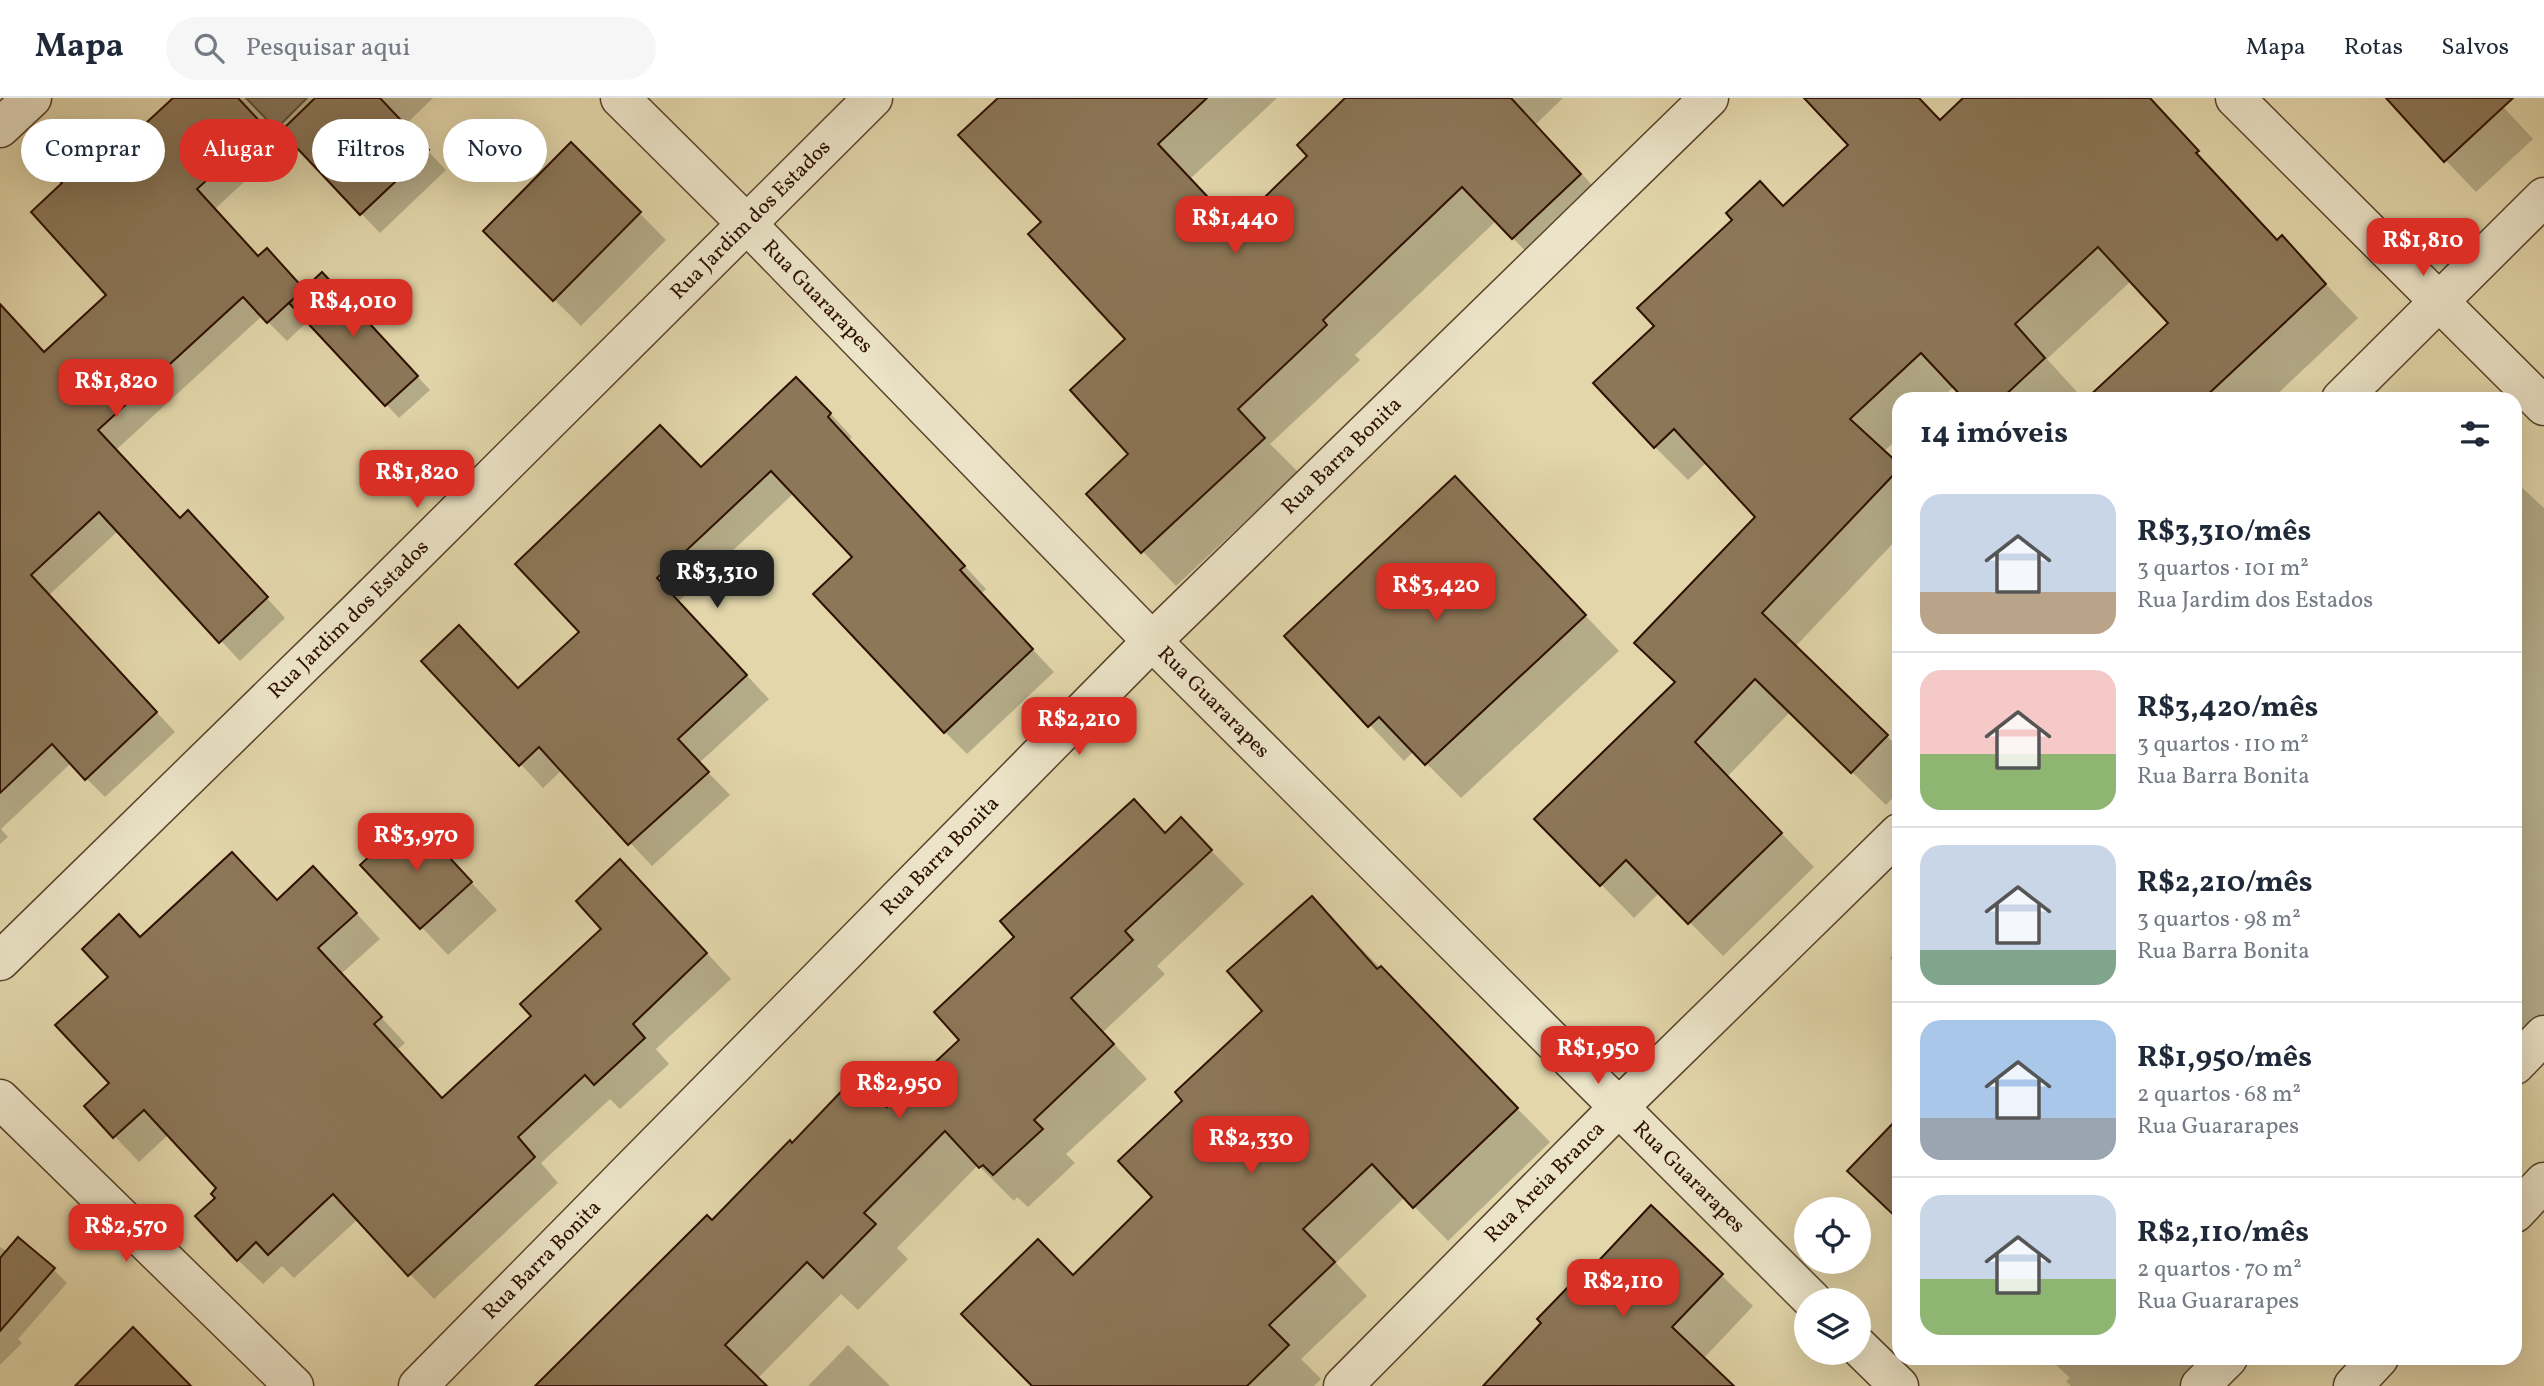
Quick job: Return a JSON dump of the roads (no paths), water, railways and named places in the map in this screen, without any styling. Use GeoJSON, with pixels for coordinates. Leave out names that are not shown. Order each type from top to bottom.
{"type":"FeatureCollection","features":[{"type":"Feature","properties":{"kind":"street"},"geometry":{"type":"LineString","coordinates":[[0,128],[32,98]]}},
{"type":"Feature","properties":{"kind":"street","name":"Rua Guararapes"},"geometry":{"type":"LineString","coordinates":[[620,98],[747,224],[1152,641],[1800,1288]]}},
{"type":"Feature","properties":{"kind":"street","name":"Rua Jardim dos Estados"},"geometry":{"type":"LineString","coordinates":[[0,961],[368,602],[873,98]]}},
{"type":"Feature","properties":{"kind":"street","name":"Rua Barra Bonita"},"geometry":{"type":"LineString","coordinates":[[418,1386],[1152,641],[1709,98]]}},
{"type":"Feature","properties":{"kind":"street"},"geometry":{"type":"LineString","coordinates":[[2235,98],[2544,406]]}},
{"type":"Feature","properties":{"kind":"street"},"geometry":{"type":"LineString","coordinates":[[2348,392],[2544,197]]}},
{"type":"Feature","properties":{"kind":"street","name":"Rua Areia Branca"},"geometry":{"type":"LineString","coordinates":[[1343,1386],[1618,1108],[1892,840]]}},
{"type":"Feature","properties":{"kind":"street"},"geometry":{"type":"LineString","coordinates":[[2522,1058],[2544,1035]]}},
{"type":"Feature","properties":{"kind":"street"},"geometry":{"type":"LineString","coordinates":[[0,1099],[294,1386]]}},
{"type":"Feature","properties":{"kind":"street"},"geometry":{"type":"LineString","coordinates":[[2522,1206],[2544,1182]]}},
{"type":"Feature","properties":{"kind":"street"},"geometry":{"type":"LineString","coordinates":[[1871,1359],[1899,1386]]}},
{"type":"Feature","properties":{"kind":"street"},"geometry":{"type":"LineString","coordinates":[[2200,1386],[2221,1365]]}},
{"type":"Feature","properties":{"kind":"street"},"geometry":{"type":"LineString","coordinates":[[2353,1386],[2372,1365]]}}]}
